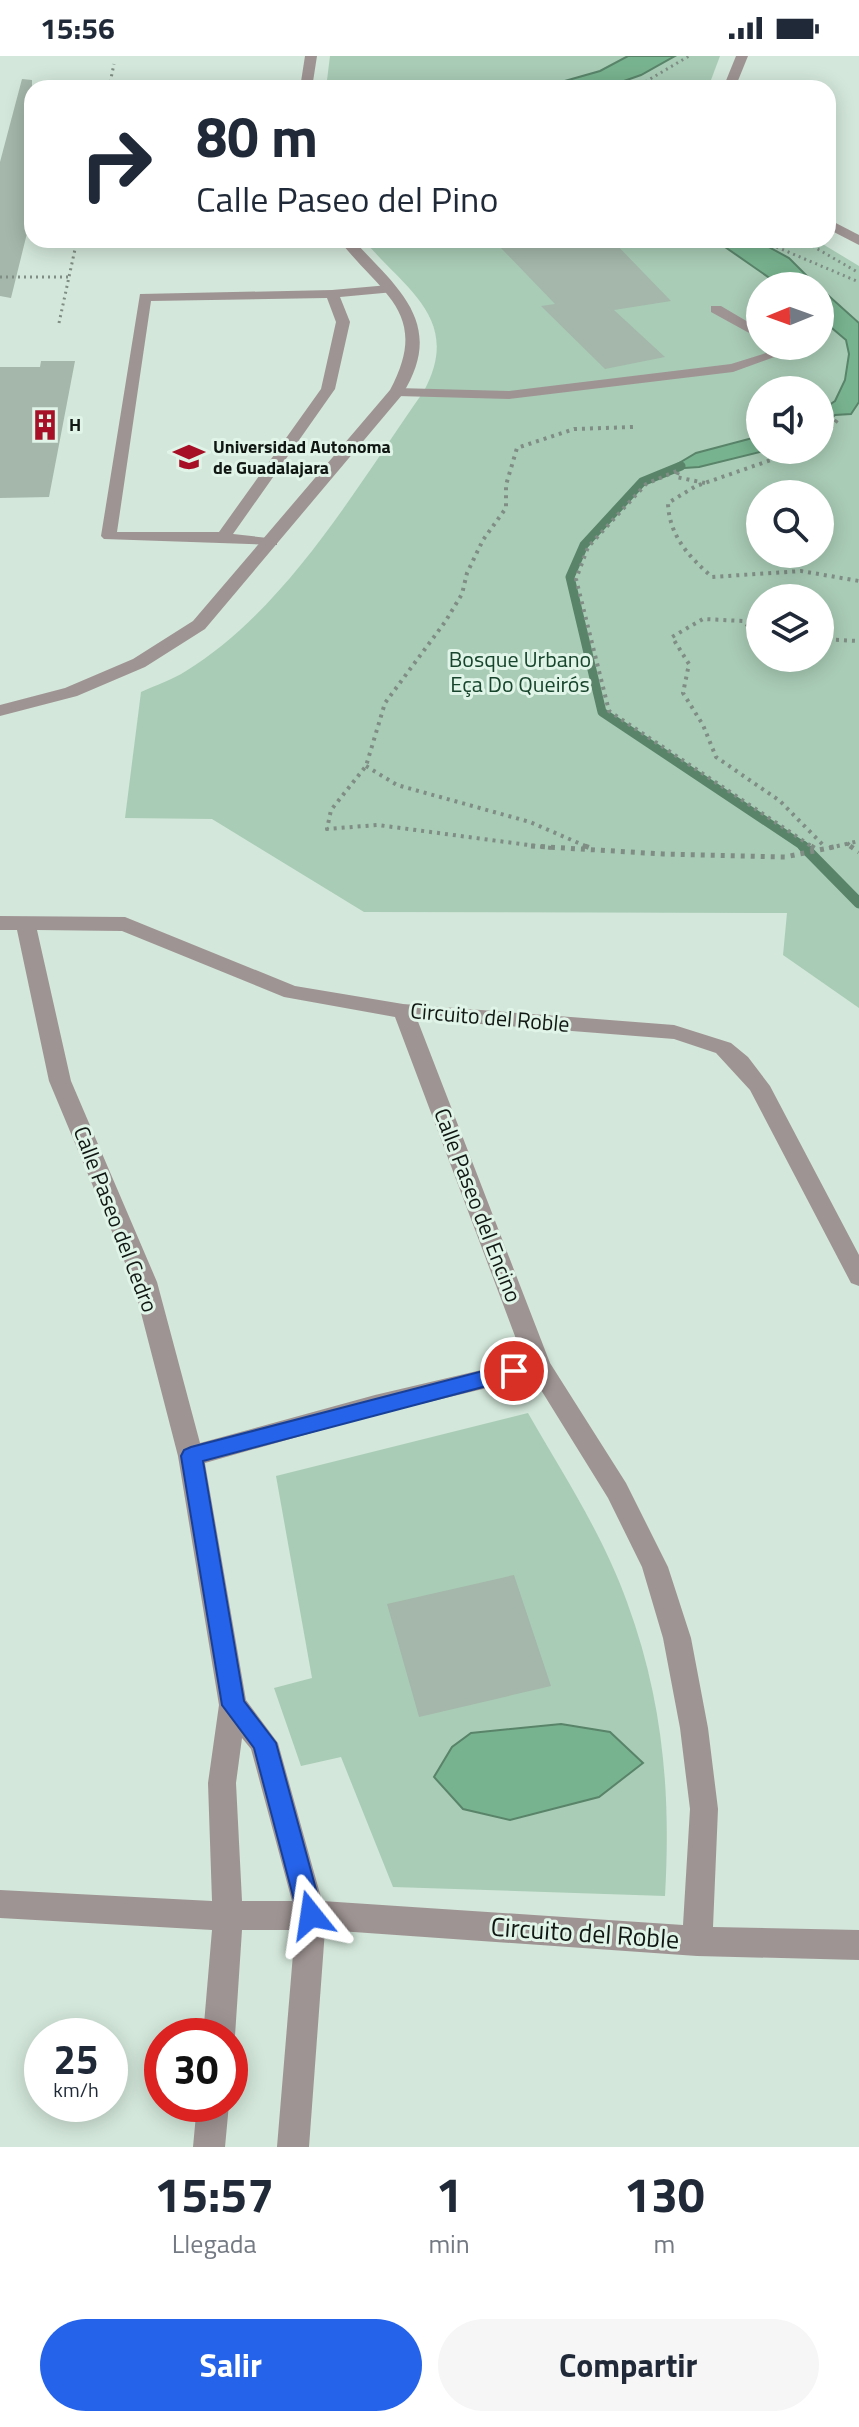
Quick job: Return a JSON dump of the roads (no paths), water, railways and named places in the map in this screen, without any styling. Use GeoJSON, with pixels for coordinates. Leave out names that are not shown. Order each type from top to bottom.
{"type":"FeatureCollection","features":[{"type":"Feature","properties":{"kind":"street"},"geometry":{"type":"LineString","coordinates":[[307,80],[311,56]]}},
{"type":"Feature","properties":{"kind":"street"},"geometry":{"type":"LineString","coordinates":[[732,80],[742,56]]}},
{"type":"Feature","properties":{"kind":"street"},"geometry":{"type":"LineString","coordinates":[[836,228],[859,241]]}},
{"type":"Feature","properties":{"kind":"street"},"geometry":{"type":"LineString","coordinates":[[0,711],[71,692],[139,663],[199,625],[397,392],[411,371],[416,350],[415,326],[402,302],[353,248]]}},
{"type":"Feature","properties":{"kind":"street","name":"Circuito del Roble"},"geometry":{"type":"LineString","coordinates":[[0,923],[125,924],[291,992],[403,1011],[674,1032],[714,1041],[739,1059],[759,1086],[859,1277]]}},
{"type":"Feature","properties":{"kind":"street","name":"Calle Paseo del Cedro"},"geometry":{"type":"LineString","coordinates":[[26,925],[60,1081],[145,1282],[191,1456],[233,1705],[222,1783],[228,1916]]}},
{"type":"Feature","properties":{"kind":"street","name":"Calle Paseo del Encino"},"geometry":{"type":"LineString","coordinates":[[403,1011],[539,1366],[617,1491],[655,1567],[677,1638],[694,1728],[704,1809],[697,1941]]}},
{"type":"Feature","properties":{"kind":"street"},"geometry":{"type":"LineString","coordinates":[[191,1456],[390,1402],[539,1366]]}},
{"type":"Feature","properties":{"kind":"street","name":"Calle Paseo del Cedro"},"geometry":{"type":"LineString","coordinates":[[233,1705],[264,1743],[311,1915]]}},
{"type":"Feature","properties":{"kind":"street","name":"Circuito del Roble"},"geometry":{"type":"LineString","coordinates":[[0,1904],[228,1916],[311,1915],[697,1941],[859,1945]]}},
{"type":"Feature","properties":{"kind":"street"},"geometry":{"type":"LineString","coordinates":[[293,2147],[311,1915]]}},
{"type":"Feature","properties":{"kind":"street"},"geometry":{"type":"LineString","coordinates":[[220,2018],[228,1916]]}},
{"type":"Feature","properties":{"kind":"street"},"geometry":{"type":"LineString","coordinates":[[209,2147],[211,2122]]}},
{"type":"Feature","properties":{"kind":"lane"},"geometry":{"type":"LineString","coordinates":[[272,542],[223,537],[109,536],[145,297],[332,294],[389,289]]}},
{"type":"Feature","properties":{"kind":"lane"},"geometry":{"type":"LineString","coordinates":[[223,537],[328,389],[343,322],[332,294]]}},
{"type":"Feature","properties":{"kind":"lane"},"geometry":{"type":"LineString","coordinates":[[716,309],[746,327]]}},
{"type":"Feature","properties":{"kind":"lane"},"geometry":{"type":"LineString","coordinates":[[397,392],[509,395],[733,368],[758,360]]}},
{"type":"Feature","properties":{"kind":"waterway"},"geometry":{"type":"LineString","coordinates":[[681,466],[642,482],[584,545],[570,577],[602,712],[803,846]]}},
{"type":"Feature","properties":{"kind":"waterway"},"geometry":{"type":"LineString","coordinates":[[803,846],[859,903]]}},
{"type":"Feature","properties":{"kind":"place","name":"H"},"geometry":{"type":"Point","coordinates":[45,425]}},
{"type":"Feature","properties":{"kind":"place","name":"Universidad Autonoma de Guadalajara"},"geometry":{"type":"Point","coordinates":[189,457]}},
{"type":"Feature","properties":{"kind":"park label","name":"Bosque Urbano Eça Do Queirós"},"geometry":{"type":"Point","coordinates":[520,672]}}]}
